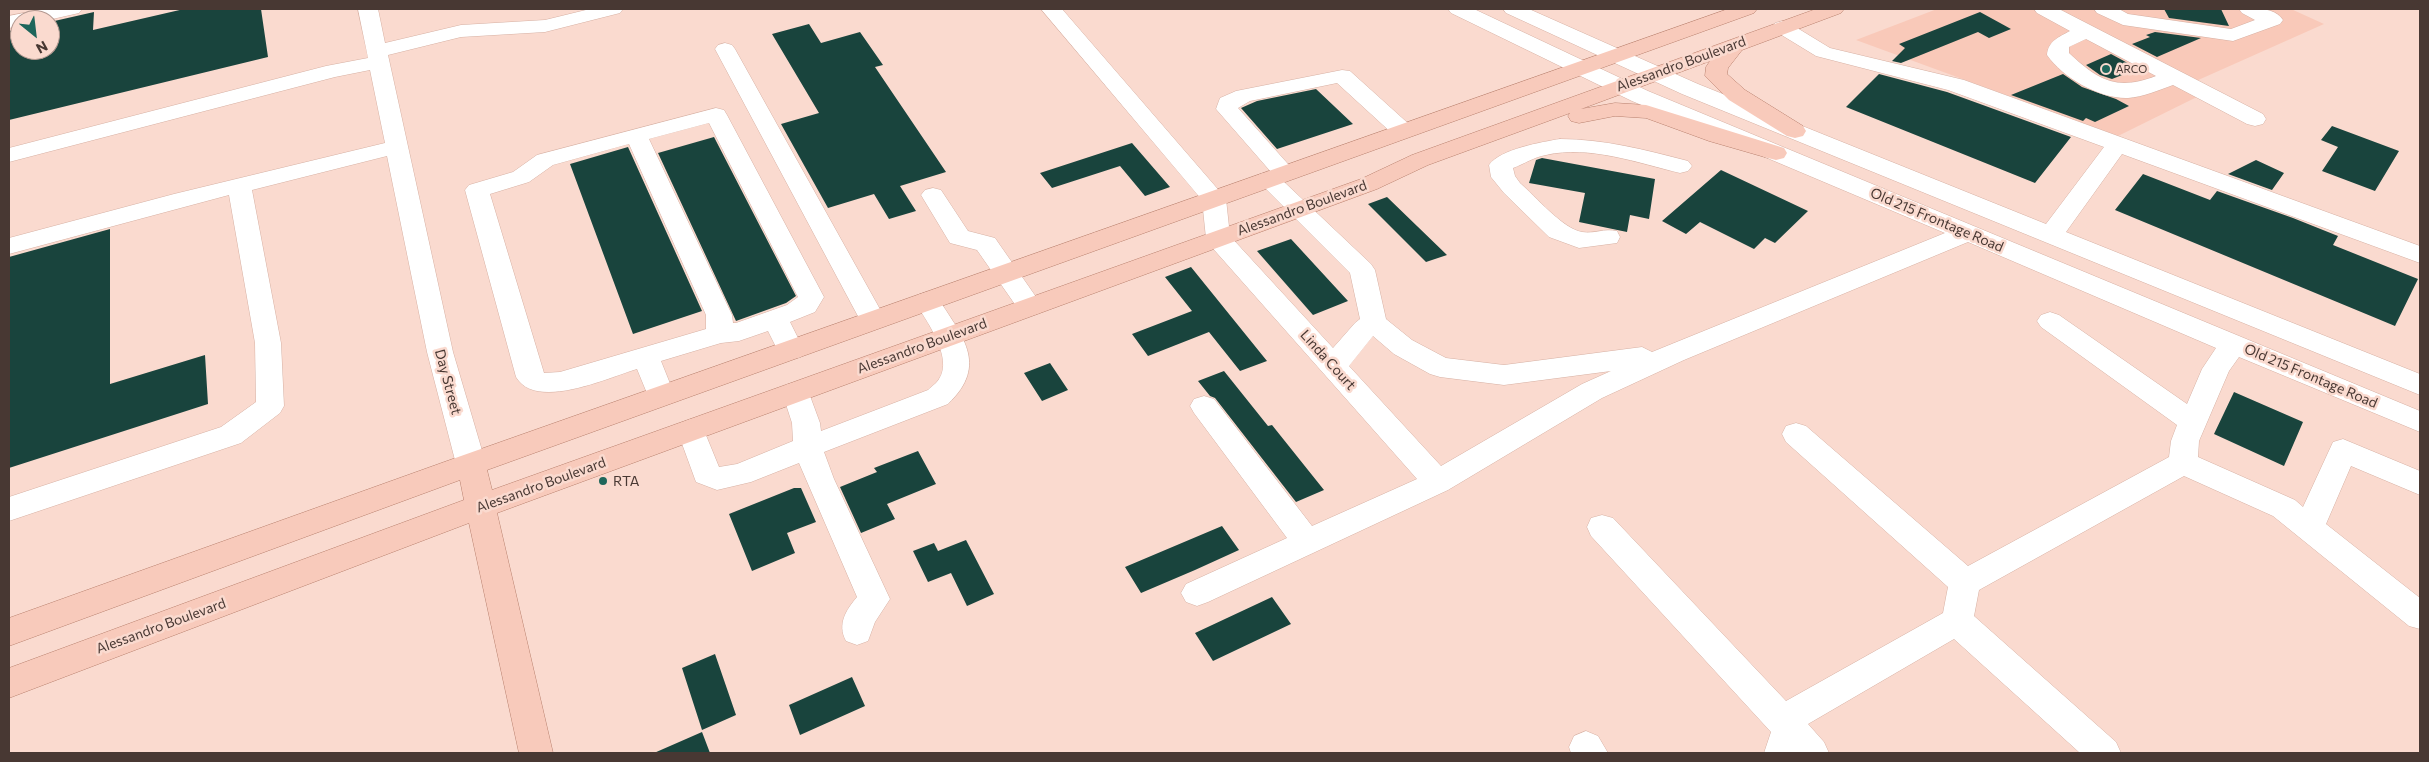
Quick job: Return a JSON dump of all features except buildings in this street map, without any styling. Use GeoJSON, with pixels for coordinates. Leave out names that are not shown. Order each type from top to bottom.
{"type":"FeatureCollection","features":[{"type":"Feature","properties":{"kind":"main road"},"geometry":{"type":"LineString","coordinates":[[9,632],[471,464],[1747,9]]}},
{"type":"Feature","properties":{"kind":"main road","name":"Alessandro Boulevard"},"geometry":{"type":"LineString","coordinates":[[9,682],[479,507],[1369,184],[1420,160],[1834,9]]}},
{"type":"Feature","properties":{"kind":"main road"},"geometry":{"type":"LineString","coordinates":[[1735,45],[1717,67],[1716,76],[1737,95],[1794,132]]}},
{"type":"Feature","properties":{"kind":"main road"},"geometry":{"type":"LineString","coordinates":[[1536,141],[1589,113],[1631,108],[1658,112],[1711,133],[1776,153]]}},
{"type":"Feature","properties":{"kind":"main road"},"geometry":{"type":"LineString","coordinates":[[1369,184],[1493,157]]}},
{"type":"Feature","properties":{"kind":"main road","name":"Day Street"},"geometry":{"type":"LineString","coordinates":[[471,464],[479,507],[536,753]]}},
{"type":"Feature","properties":{"kind":"street"},"geometry":{"type":"LineString","coordinates":[[9,22],[72,9]]}},
{"type":"Feature","properties":{"kind":"street","name":"Day Street"},"geometry":{"type":"LineString","coordinates":[[368,9],[440,352],[471,464]]}},
{"type":"Feature","properties":{"kind":"street"},"geometry":{"type":"LineString","coordinates":[[9,155],[334,70],[461,30],[545,26],[613,9]]}},
{"type":"Feature","properties":{"kind":"street"},"geometry":{"type":"LineString","coordinates":[[1051,9],[1214,199],[1218,238]]}},
{"type":"Feature","properties":{"kind":"street","name":"Old 215 Frontage Road"},"geometry":{"type":"LineString","coordinates":[[1458,9],[1620,87],[2420,422]]}},
{"type":"Feature","properties":{"kind":"street","name":"Old 215 Frontage Road"},"geometry":{"type":"LineString","coordinates":[[1513,9],[1655,74],[1794,132],[2420,385]]}},
{"type":"Feature","properties":{"kind":"street"},"geometry":{"type":"LineString","coordinates":[[2044,9],[2255,119]]}},
{"type":"Feature","properties":{"kind":"street"},"geometry":{"type":"LineString","coordinates":[[2104,9],[2123,18],[2233,36],[2273,20],[2249,9]]}},
{"type":"Feature","properties":{"kind":"street"},"geometry":{"type":"LineString","coordinates":[[1782,28],[1823,52],[1956,85],[2420,255]]}},
{"type":"Feature","properties":{"kind":"street"},"geometry":{"type":"LineString","coordinates":[[2086,31],[2062,43],[2058,48],[2058,55],[2078,71],[2113,89],[2122,91],[2136,90],[2174,77]]}},
{"type":"Feature","properties":{"kind":"street"},"geometry":{"type":"LineString","coordinates":[[725,49],[873,320]]}},
{"type":"Feature","properties":{"kind":"street"},"geometry":{"type":"LineString","coordinates":[[1403,131],[1342,76],[1244,96],[1228,103],[1227,109],[1298,209],[1362,270],[1374,323],[1391,335],[1403,347],[1440,367],[1504,375],[1674,353]]}},
{"type":"Feature","properties":{"kind":"street"},"geometry":{"type":"LineString","coordinates":[[716,115],[811,297],[809,303],[803,308],[775,318],[739,332],[720,334],[646,358],[560,382],[539,383],[530,377],[477,190],[521,177],[545,160],[716,115]]}},
{"type":"Feature","properties":{"kind":"street"},"geometry":{"type":"LineString","coordinates":[[636,135],[719,315],[720,334]]}},
{"type":"Feature","properties":{"kind":"street"},"geometry":{"type":"LineString","coordinates":[[1608,237],[1579,240],[1558,231],[1512,188],[1503,177],[1493,157],[1536,141],[1619,152],[1680,166]]}},
{"type":"Feature","properties":{"kind":"street"},"geometry":{"type":"LineString","coordinates":[[2051,236],[2118,144]]}},
{"type":"Feature","properties":{"kind":"street"},"geometry":{"type":"LineString","coordinates":[[9,246],[174,201],[397,147]]}},
{"type":"Feature","properties":{"kind":"street"},"geometry":{"type":"LineString","coordinates":[[9,509],[231,435],[270,406],[268,343],[239,186]]}},
{"type":"Feature","properties":{"kind":"street"},"geometry":{"type":"LineString","coordinates":[[933,195],[960,237],[986,244],[1030,306]]}},
{"type":"Feature","properties":{"kind":"street"},"geometry":{"type":"LineString","coordinates":[[1197,593],[1438,482],[1592,391],[1674,353],[1968,233]]}},
{"type":"Feature","properties":{"kind":"street","name":"Linda Court"},"geometry":{"type":"LineString","coordinates":[[1218,238],[1438,482]]}},
{"type":"Feature","properties":{"kind":"street"},"geometry":{"type":"LineString","coordinates":[[690,430],[706,474],[717,479],[741,474],[938,397],[954,381],[958,360],[948,336],[927,301]]}},
{"type":"Feature","properties":{"kind":"street"},"geometry":{"type":"LineString","coordinates":[[775,318],[791,350]]}},
{"type":"Feature","properties":{"kind":"street"},"geometry":{"type":"LineString","coordinates":[[2050,321],[2193,422]]}},
{"type":"Feature","properties":{"kind":"street"},"geometry":{"type":"LineString","coordinates":[[1334,366],[1364,329],[1374,323]]}},
{"type":"Feature","properties":{"kind":"street"},"geometry":{"type":"LineString","coordinates":[[2183,462],[2185,441],[2216,370],[2224,355],[2236,345]]}},
{"type":"Feature","properties":{"kind":"street"},"geometry":{"type":"LineString","coordinates":[[646,358],[661,396]]}},
{"type":"Feature","properties":{"kind":"street"},"geometry":{"type":"LineString","coordinates":[[796,392],[806,423],[808,447],[819,479],[874,599],[860,617],[857,631]]}},
{"type":"Feature","properties":{"kind":"street"},"geometry":{"type":"LineString","coordinates":[[1204,406],[1307,542]]}},
{"type":"Feature","properties":{"kind":"street"},"geometry":{"type":"LineString","coordinates":[[1796,434],[1965,583]]}},
{"type":"Feature","properties":{"kind":"street"},"geometry":{"type":"LineString","coordinates":[[2309,528],[2343,450],[2420,484]]}},
{"type":"Feature","properties":{"kind":"street"},"geometry":{"type":"LineString","coordinates":[[2183,462],[2284,508],[2420,616]]}},
{"type":"Feature","properties":{"kind":"street"},"geometry":{"type":"LineString","coordinates":[[1794,745],[1794,714],[1957,621],[1965,583],[2183,462]]}},
{"type":"Feature","properties":{"kind":"street"},"geometry":{"type":"LineString","coordinates":[[1602,527],[1794,745]]}},
{"type":"Feature","properties":{"kind":"street"},"geometry":{"type":"LineString","coordinates":[[1957,621],[2104,753]]}},
{"type":"Feature","properties":{"kind":"shaded area"},"geometry":{"type":"Polygon","coordinates":[[[1937,9],[2291,9],[2324,24],[2196,81],[2211,90],[2118,136],[1856,40],[1937,9]]]}},
{"type":"Feature","properties":{"kind":"place","name":"ARCO"},"geometry":{"type":"Point","coordinates":[2106,69]}},
{"type":"Feature","properties":{"kind":"place","name":"RTA"},"geometry":{"type":"Point","coordinates":[603,481]}}]}
